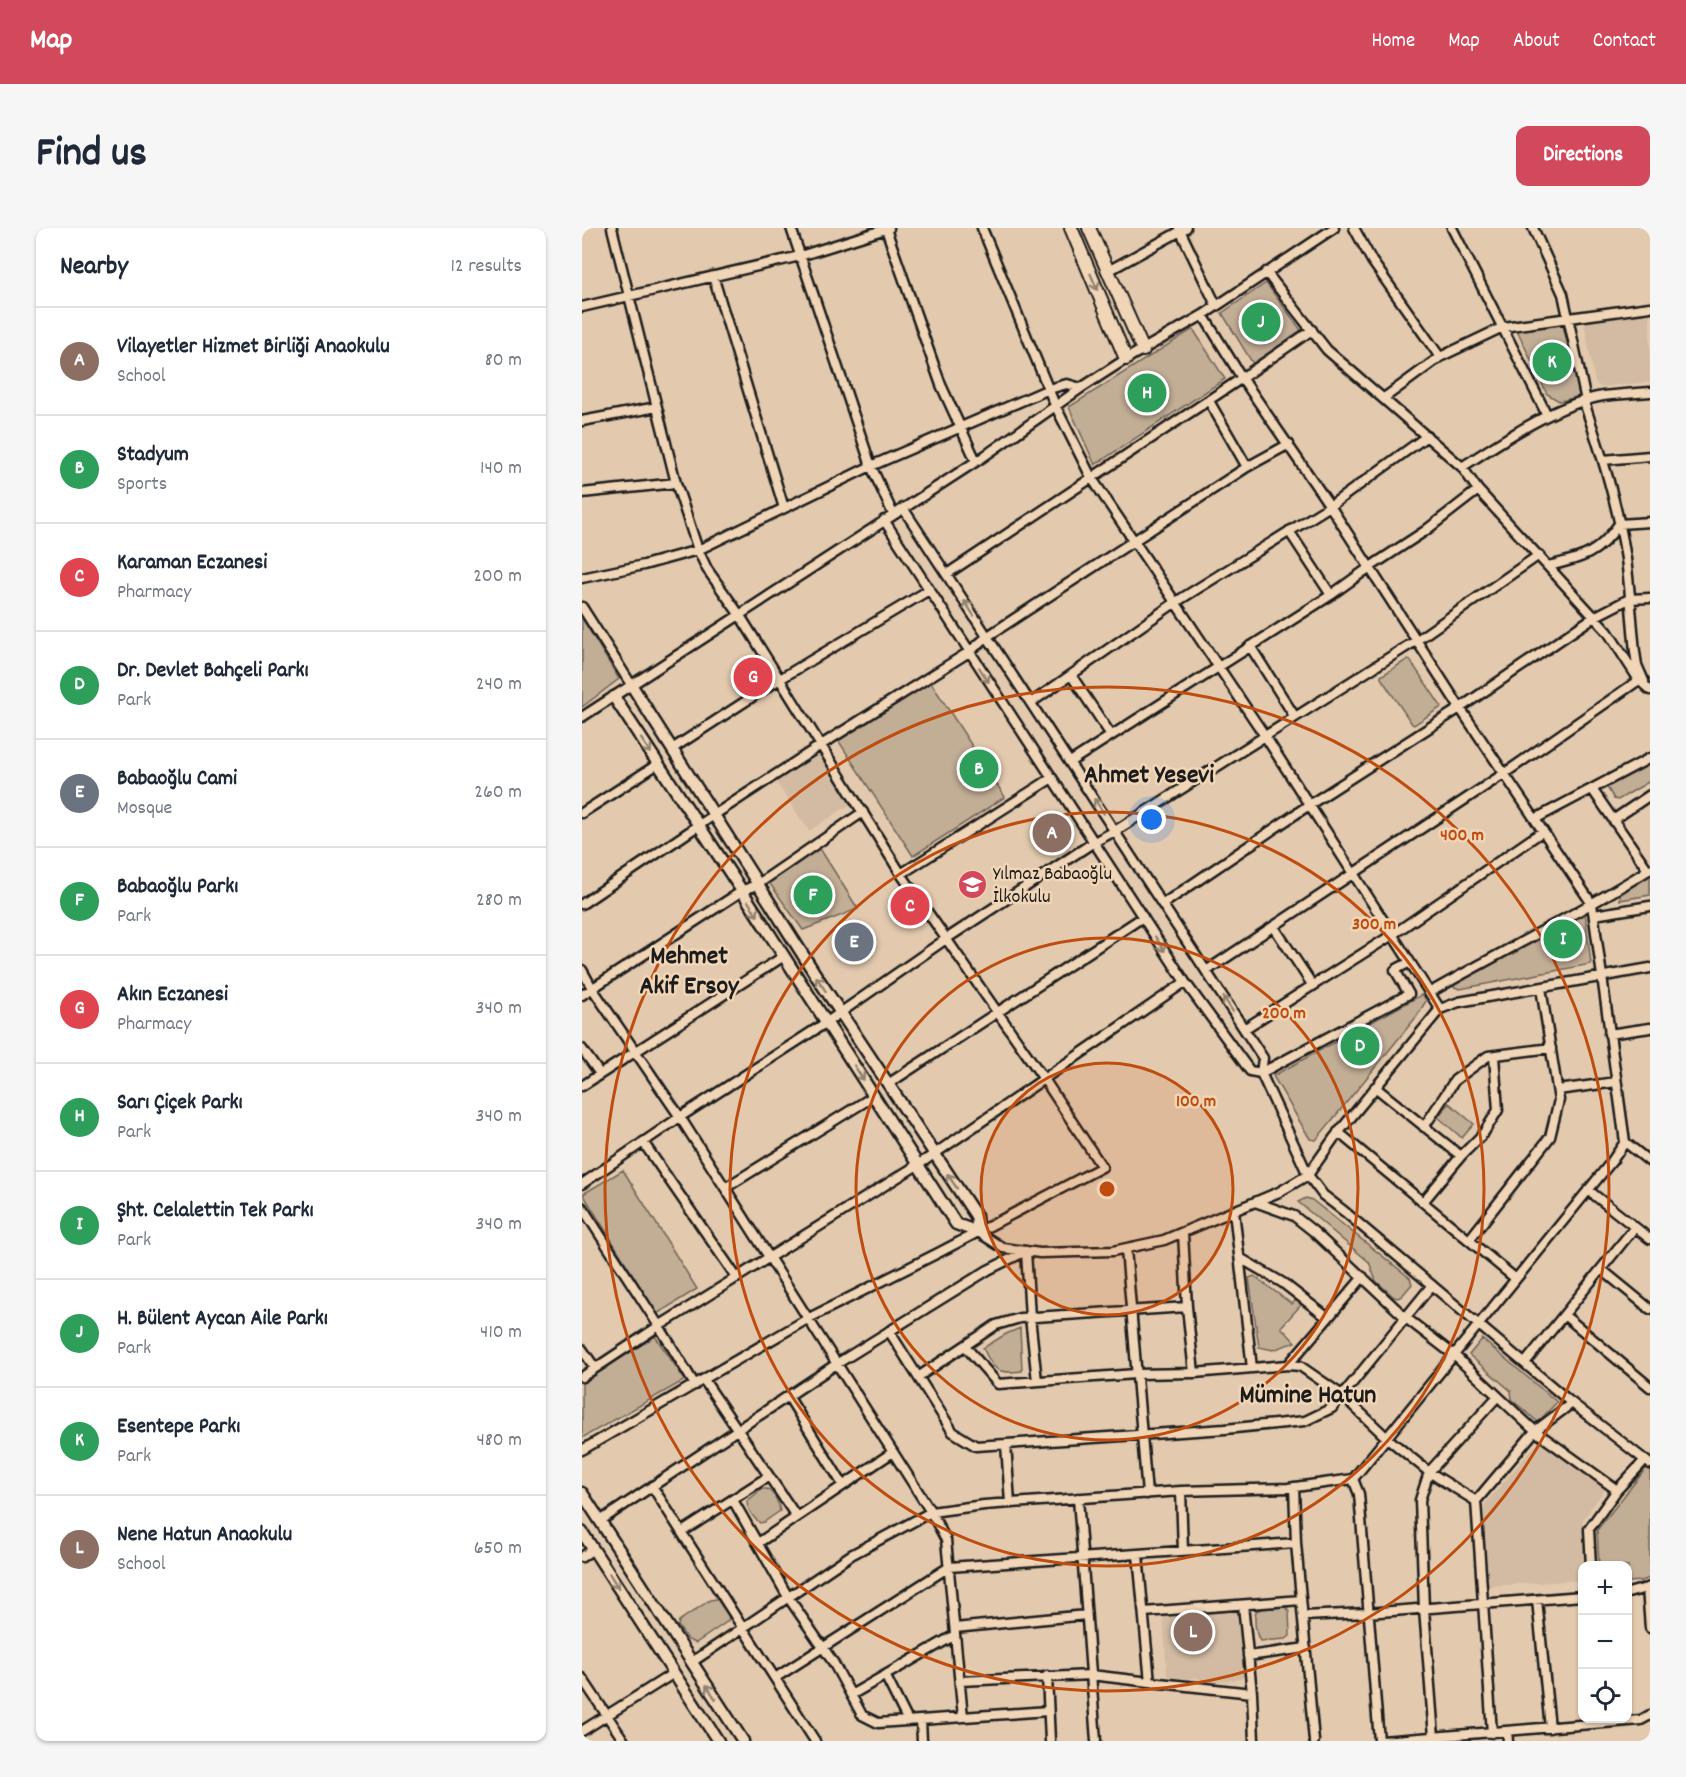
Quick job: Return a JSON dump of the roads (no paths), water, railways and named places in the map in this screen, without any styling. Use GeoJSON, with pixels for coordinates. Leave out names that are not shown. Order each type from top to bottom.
{"type":"FeatureCollection","features":[{"type":"Feature","properties":{"kind":"main road"},"geometry":{"type":"LineString","coordinates":[[1071,228],[1126,359]]}},
{"type":"Feature","properties":{"kind":"main road"},"geometry":{"type":"LineString","coordinates":[[1089,228],[1143,351]]}},
{"type":"Feature","properties":{"kind":"street"},"geometry":{"type":"LineString","coordinates":[[582,1450],[809,1317],[1102,1167],[1044,1078],[901,874],[739,614],[706,569],[676,483],[612,228]]}},
{"type":"Feature","properties":{"kind":"street"},"geometry":{"type":"LineString","coordinates":[[791,228],[872,466],[893,514]]}},
{"type":"Feature","properties":{"kind":"street"},"geometry":{"type":"LineString","coordinates":[[982,228],[1056,405],[1092,477],[1265,736],[1440,1009]]}},
{"type":"Feature","properties":{"kind":"street"},"geometry":{"type":"LineString","coordinates":[[582,717],[975,461],[1081,388],[1203,315],[1334,228]]}},
{"type":"Feature","properties":{"kind":"street"},"geometry":{"type":"LineString","coordinates":[[1354,228],[1372,261],[1440,357]]}},
{"type":"Feature","properties":{"kind":"street"},"geometry":{"type":"LineString","coordinates":[[1452,228],[1547,415]]}},
{"type":"Feature","properties":{"kind":"street"},"geometry":{"type":"LineString","coordinates":[[1534,228],[1563,294],[1569,317],[1585,401],[1619,524],[1626,560],[1637,665],[1650,690]]}},
{"type":"Feature","properties":{"kind":"street"},"geometry":{"type":"LineString","coordinates":[[582,307],[800,256],[887,229],[941,385],[975,461]]}},
{"type":"Feature","properties":{"kind":"street"},"geometry":{"type":"LineString","coordinates":[[1108,271],[1182,229],[1216,305]]}},
{"type":"Feature","properties":{"kind":"street"},"geometry":{"type":"LineString","coordinates":[[1266,272],[1328,350],[1462,467],[1478,490],[1608,632],[1645,681]]}},
{"type":"Feature","properties":{"kind":"street"},"geometry":{"type":"LineString","coordinates":[[713,276],[784,508]]}},
{"type":"Feature","properties":{"kind":"street"},"geometry":{"type":"LineString","coordinates":[[1384,398],[1440,357],[1503,327],[1650,307]]}},
{"type":"Feature","properties":{"kind":"street"},"geometry":{"type":"LineString","coordinates":[[692,1662],[851,1555],[931,1512],[1078,1498],[1294,1487],[1353,1479],[1612,1161],[1624,1142],[1592,904],[1460,708],[1289,444],[1242,378],[1203,315]]}},
{"type":"Feature","properties":{"kind":"street"},"geometry":{"type":"LineString","coordinates":[[947,574],[1312,330]]}},
{"type":"Feature","properties":{"kind":"street"},"geometry":{"type":"LineString","coordinates":[[582,578],[644,565],[698,550],[872,466],[1049,388],[1067,384],[1081,388]]}},
{"type":"Feature","properties":{"kind":"street"},"geometry":{"type":"LineString","coordinates":[[1462,467],[1547,415],[1602,396],[1650,392]]}},
{"type":"Feature","properties":{"kind":"street"},"geometry":{"type":"LineString","coordinates":[[1209,401],[1247,467]]}},
{"type":"Feature","properties":{"kind":"street"},"geometry":{"type":"LineString","coordinates":[[582,421],[657,408]]}},
{"type":"Feature","properties":{"kind":"street"},"geometry":{"type":"LineString","coordinates":[[1032,702],[1176,602],[1330,506],[1427,436]]}},
{"type":"Feature","properties":{"kind":"street"},"geometry":{"type":"LineString","coordinates":[[582,904],[698,825],[969,652],[988,636],[1247,467],[1289,444]]}},
{"type":"Feature","properties":{"kind":"street"},"geometry":{"type":"LineString","coordinates":[[1603,460],[1650,456]]}},
{"type":"Feature","properties":{"kind":"street"},"geometry":{"type":"LineString","coordinates":[[582,493],[676,483]]}},
{"type":"Feature","properties":{"kind":"street"},"geometry":{"type":"LineString","coordinates":[[1070,762],[1331,595],[1425,531],[1478,490]]}},
{"type":"Feature","properties":{"kind":"street"},"geometry":{"type":"LineString","coordinates":[[903,508],[1263,1058],[1261,1073],[1308,1175],[1323,1195],[1572,1403],[1647,1462],[1617,1490],[1589,1529],[1591,1561]]}},
{"type":"Feature","properties":{"kind":"street"},"geometry":{"type":"LineString","coordinates":[[884,520],[1185,982],[1250,1071],[1261,1073],[1409,994],[1395,970],[1410,962]]}},
{"type":"Feature","properties":{"kind":"street"},"geometry":{"type":"LineString","coordinates":[[1619,524],[1650,522]]}},
{"type":"Feature","properties":{"kind":"street"},"geometry":{"type":"LineString","coordinates":[[1548,566],[1583,557],[1608,539],[1619,524]]}},
{"type":"Feature","properties":{"kind":"street"},"geometry":{"type":"LineString","coordinates":[[1289,531],[1331,595]]}},
{"type":"Feature","properties":{"kind":"street"},"geometry":{"type":"LineString","coordinates":[[582,1184],[826,1022],[946,939],[1417,640],[1539,555]]}},
{"type":"Feature","properties":{"kind":"street"},"geometry":{"type":"LineString","coordinates":[[672,749],[780,679],[929,590]]}},
{"type":"Feature","properties":{"kind":"street"},"geometry":{"type":"LineString","coordinates":[[1163,904],[1594,617],[1629,599],[1650,598]]}},
{"type":"Feature","properties":{"kind":"street"},"geometry":{"type":"LineString","coordinates":[[582,606],[840,1012],[976,1216],[978,1232]]}},
{"type":"Feature","properties":{"kind":"street"},"geometry":{"type":"LineString","coordinates":[[1250,646],[1295,717]]}},
{"type":"Feature","properties":{"kind":"street"},"geometry":{"type":"LineString","coordinates":[[1071,675],[1111,735]]}},
{"type":"Feature","properties":{"kind":"street"},"geometry":{"type":"LineString","coordinates":[[1206,971],[1645,681]]}},
{"type":"Feature","properties":{"kind":"street"},"geometry":{"type":"LineString","coordinates":[[614,698],[742,891],[956,1224],[978,1232],[1003,1248],[1040,1253],[1126,1249],[1183,1233],[1279,1192],[1308,1175],[1338,1132],[1440,1009],[1459,1002],[1650,968]]}},
{"type":"Feature","properties":{"kind":"street"},"geometry":{"type":"LineString","coordinates":[[1535,819],[1650,758]]}},
{"type":"Feature","properties":{"kind":"street"},"geometry":{"type":"LineString","coordinates":[[582,813],[658,764]]}},
{"type":"Feature","properties":{"kind":"street"},"geometry":{"type":"LineString","coordinates":[[901,874],[1052,778]]}},
{"type":"Feature","properties":{"kind":"street"},"geometry":{"type":"LineString","coordinates":[[1429,993],[1592,904],[1649,870],[1592,789]]}},
{"type":"Feature","properties":{"kind":"street"},"geometry":{"type":"LineString","coordinates":[[1613,820],[1650,795]]}},
{"type":"Feature","properties":{"kind":"street"},"geometry":{"type":"LineString","coordinates":[[582,995],[742,891],[758,884],[862,812]]}},
{"type":"Feature","properties":{"kind":"street"},"geometry":{"type":"LineString","coordinates":[[1244,1029],[1392,935],[1543,831]]}},
{"type":"Feature","properties":{"kind":"street"},"geometry":{"type":"LineString","coordinates":[[1594,915],[1650,906]]}},
{"type":"Feature","properties":{"kind":"street"},"geometry":{"type":"LineString","coordinates":[[888,1084],[1143,917]]}},
{"type":"Feature","properties":{"kind":"street"},"geometry":{"type":"LineString","coordinates":[[1274,927],[1312,986]]}},
{"type":"Feature","properties":{"kind":"street"},"geometry":{"type":"LineString","coordinates":[[582,1086],[784,956]]}},
{"type":"Feature","properties":{"kind":"street"},"geometry":{"type":"LineString","coordinates":[[582,970],[809,1317],[931,1512],[946,1540],[963,1717]]}},
{"type":"Feature","properties":{"kind":"street"},"geometry":{"type":"LineString","coordinates":[[582,1377],[659,1326],[918,1165],[1185,982]]}},
{"type":"Feature","properties":{"kind":"street"},"geometry":{"type":"LineString","coordinates":[[1469,1240],[1550,1137],[1559,1100],[1541,988]]}},
{"type":"Feature","properties":{"kind":"street"},"geometry":{"type":"LineString","coordinates":[[1609,1034],[1650,1028]]}},
{"type":"Feature","properties":{"kind":"street"},"geometry":{"type":"LineString","coordinates":[[1424,1127],[1455,1080],[1488,1056],[1551,1048]]}},
{"type":"Feature","properties":{"kind":"street"},"geometry":{"type":"LineString","coordinates":[[582,1049],[600,1074]]}},
{"type":"Feature","properties":{"kind":"street"},"geometry":{"type":"LineString","coordinates":[[1423,1202],[1461,1156],[1484,1134],[1498,1110],[1494,1056]]}},
{"type":"Feature","properties":{"kind":"street"},"geometry":{"type":"LineString","coordinates":[[1558,1090],[1616,1082]]}},
{"type":"Feature","properties":{"kind":"street"},"geometry":{"type":"LineString","coordinates":[[1375,1088],[1461,1156]]}},
{"type":"Feature","properties":{"kind":"street"},"geometry":{"type":"LineString","coordinates":[[726,1188],[874,1096]]}},
{"type":"Feature","properties":{"kind":"street"},"geometry":{"type":"LineString","coordinates":[[1338,1132],[1516,1279]]}},
{"type":"Feature","properties":{"kind":"street"},"geometry":{"type":"LineString","coordinates":[[643,1142],[737,1278]]}},
{"type":"Feature","properties":{"kind":"street"},"geometry":{"type":"LineString","coordinates":[[1624,1142],[1650,1162]]}},
{"type":"Feature","properties":{"kind":"street"},"geometry":{"type":"LineString","coordinates":[[1588,1190],[1650,1239]]}},
{"type":"Feature","properties":{"kind":"street"},"geometry":{"type":"LineString","coordinates":[[1255,1202],[1294,1216],[1313,1231],[1406,1317],[1454,1355],[1535,1431],[1617,1490]]}},
{"type":"Feature","properties":{"kind":"street"},"geometry":{"type":"LineString","coordinates":[[582,1207],[695,1385]]}},
{"type":"Feature","properties":{"kind":"street"},"geometry":{"type":"LineString","coordinates":[[1234,1211],[1252,1368]]}},
{"type":"Feature","properties":{"kind":"street"},"geometry":{"type":"LineString","coordinates":[[1525,1363],[1635,1227]]}},
{"type":"Feature","properties":{"kind":"street"},"geometry":{"type":"LineString","coordinates":[[1183,1233],[1187,1307],[1194,1372]]}},
{"type":"Feature","properties":{"kind":"street"},"geometry":{"type":"LineString","coordinates":[[1126,1249],[1147,1494]]}},
{"type":"Feature","properties":{"kind":"street"},"geometry":{"type":"LineString","coordinates":[[1026,1251],[1037,1381]]}},
{"type":"Feature","properties":{"kind":"street"},"geometry":{"type":"LineString","coordinates":[[600,1521],[838,1363],[988,1270],[1026,1251]]}},
{"type":"Feature","properties":{"kind":"street"},"geometry":{"type":"LineString","coordinates":[[1240,1258],[1283,1283],[1328,1318]]}},
{"type":"Feature","properties":{"kind":"street"},"geometry":{"type":"LineString","coordinates":[[1601,1269],[1650,1309]]}},
{"type":"Feature","properties":{"kind":"street"},"geometry":{"type":"LineString","coordinates":[[1288,1365],[1363,1276]]}},
{"type":"Feature","properties":{"kind":"street"},"geometry":{"type":"LineString","coordinates":[[889,1331],[952,1432],[976,1446],[1226,1429],[1305,1421],[1332,1408],[1432,1285]]}},
{"type":"Feature","properties":{"kind":"street"},"geometry":{"type":"LineString","coordinates":[[918,1377],[996,1325],[1020,1318],[1187,1307]]}},
{"type":"Feature","properties":{"kind":"street"},"geometry":{"type":"LineString","coordinates":[[1564,1315],[1650,1387]]}},
{"type":"Feature","properties":{"kind":"street"},"geometry":{"type":"LineString","coordinates":[[965,1346],[998,1384],[1300,1366],[1342,1395],[1386,1437],[1429,1472],[1476,1501]]}},
{"type":"Feature","properties":{"kind":"street"},"geometry":{"type":"LineString","coordinates":[[582,1349],[595,1368]]}},
{"type":"Feature","properties":{"kind":"street"},"geometry":{"type":"LineString","coordinates":[[704,1380],[796,1516]]}},
{"type":"Feature","properties":{"kind":"street"},"geometry":{"type":"LineString","coordinates":[[788,1396],[843,1485]]}},
{"type":"Feature","properties":{"kind":"street"},"geometry":{"type":"LineString","coordinates":[[1434,1737],[1424,1609],[1420,1500],[1429,1472],[1497,1397]]}},
{"type":"Feature","properties":{"kind":"street"},"geometry":{"type":"LineString","coordinates":[[1492,1733],[1476,1501],[1535,1431],[1572,1403]]}},
{"type":"Feature","properties":{"kind":"street"},"geometry":{"type":"LineString","coordinates":[[1006,1444],[1010,1503]]}},
{"type":"Feature","properties":{"kind":"street"},"geometry":{"type":"LineString","coordinates":[[758,1543],[893,1452]]}},
{"type":"Feature","properties":{"kind":"street"},"geometry":{"type":"LineString","coordinates":[[682,1533],[769,1476]]}},
{"type":"Feature","properties":{"kind":"street"},"geometry":{"type":"LineString","coordinates":[[1353,1479],[1359,1494],[1367,1613],[1380,1741],[1492,1733],[1508,1736],[1587,1723]]}},
{"type":"Feature","properties":{"kind":"street"},"geometry":{"type":"LineString","coordinates":[[652,1486],[814,1741]]}},
{"type":"Feature","properties":{"kind":"street"},"geometry":{"type":"LineString","coordinates":[[1294,1487],[1296,1543],[1314,1741]]}},
{"type":"Feature","properties":{"kind":"street"},"geometry":{"type":"LineString","coordinates":[[1181,1491],[1183,1551]]}},
{"type":"Feature","properties":{"kind":"street"},"geometry":{"type":"LineString","coordinates":[[582,1492],[743,1741]]}},
{"type":"Feature","properties":{"kind":"street"},"geometry":{"type":"LineString","coordinates":[[1078,1498],[1096,1741]]}},
{"type":"Feature","properties":{"kind":"street"},"geometry":{"type":"LineString","coordinates":[[733,1500],[788,1597],[823,1648],[862,1715],[878,1723],[1048,1711]]}},
{"type":"Feature","properties":{"kind":"street"},"geometry":{"type":"LineString","coordinates":[[582,1532],[718,1741]]}},
{"type":"Feature","properties":{"kind":"street"},"geometry":{"type":"LineString","coordinates":[[775,1678],[949,1568],[1296,1543]]}},
{"type":"Feature","properties":{"kind":"street"},"geometry":{"type":"LineString","coordinates":[[582,1557],[593,1549]]}},
{"type":"Feature","properties":{"kind":"street"},"geometry":{"type":"LineString","coordinates":[[1138,1555],[1150,1682]]}},
{"type":"Feature","properties":{"kind":"street"},"geometry":{"type":"LineString","coordinates":[[1632,1592],[1648,1587],[1650,1628]]}},
{"type":"Feature","properties":{"kind":"street"},"geometry":{"type":"LineString","coordinates":[[1303,1616],[1578,1596]]}},
{"type":"Feature","properties":{"kind":"street"},"geometry":{"type":"LineString","coordinates":[[1144,1612],[1302,1600]]}},
{"type":"Feature","properties":{"kind":"street"},"geometry":{"type":"LineString","coordinates":[[1537,1600],[1550,1728]]}},
{"type":"Feature","properties":{"kind":"street"},"geometry":{"type":"LineString","coordinates":[[1244,1605],[1254,1741]]}},
{"type":"Feature","properties":{"kind":"street"},"geometry":{"type":"LineString","coordinates":[[851,1695],[955,1631],[1086,1615]]}},
{"type":"Feature","properties":{"kind":"street"},"geometry":{"type":"LineString","coordinates":[[1248,1656],[1306,1648]]}},
{"type":"Feature","properties":{"kind":"street"},"geometry":{"type":"LineString","coordinates":[[582,1731],[674,1673]]}},
{"type":"Feature","properties":{"kind":"street"},"geometry":{"type":"LineString","coordinates":[[885,1675],[908,1721]]}},
{"type":"Feature","properties":{"kind":"street"},"geometry":{"type":"LineString","coordinates":[[960,1681],[1091,1675],[1252,1693]]}},
{"type":"Feature","properties":{"kind":"street"},"geometry":{"type":"LineString","coordinates":[[1047,1676],[1050,1741]]}},
{"type":"Feature","properties":{"kind":"street"},"geometry":{"type":"LineString","coordinates":[[582,1678],[624,1741]]}},
{"type":"Feature","properties":{"kind":"street"},"geometry":{"type":"LineString","coordinates":[[1632,1720],[1641,1720],[1650,1715]]}},
{"type":"Feature","properties":{"kind":"street"},"geometry":{"type":"LineString","coordinates":[[921,1720],[922,1741]]}},
{"type":"Feature","properties":{"kind":"place","name":"H. Bülent Aycan Aile Parkı"},"geometry":{"type":"Point","coordinates":[1261,322]}},
{"type":"Feature","properties":{"kind":"place","name":"Esentepe Parkı"},"geometry":{"type":"Point","coordinates":[1552,362]}},
{"type":"Feature","properties":{"kind":"place","name":"Sarı Çiçek Parkı"},"geometry":{"type":"Point","coordinates":[1147,393]}},
{"type":"Feature","properties":{"kind":"place","name":"Akın Eczanesi"},"geometry":{"type":"Point","coordinates":[753,677]}},
{"type":"Feature","properties":{"kind":"place","name":"Stadyum"},"geometry":{"type":"Point","coordinates":[979,769]}},
{"type":"Feature","properties":{"kind":"place","name":"Vilayetler Hizmet Birliği Anaokulu"},"geometry":{"type":"Point","coordinates":[1052,833]}},
{"type":"Feature","properties":{"kind":"place","name":"Yılmaz Babaoğlu İlkokulu"},"geometry":{"type":"Point","coordinates":[972,884]}},
{"type":"Feature","properties":{"kind":"place","name":"Babaoğlu Parkı"},"geometry":{"type":"Point","coordinates":[813,895]}},
{"type":"Feature","properties":{"kind":"place","name":"Karaman Eczanesi"},"geometry":{"type":"Point","coordinates":[910,906]}},
{"type":"Feature","properties":{"kind":"place","name":"Şht. Celalettin Tek Parkı"},"geometry":{"type":"Point","coordinates":[1563,939]}},
{"type":"Feature","properties":{"kind":"place","name":"Babaoğlu Cami"},"geometry":{"type":"Point","coordinates":[854,942]}},
{"type":"Feature","properties":{"kind":"place","name":"Dr. Devlet Bahçeli Parkı"},"geometry":{"type":"Point","coordinates":[1360,1046]}},
{"type":"Feature","properties":{"kind":"place","name":"Nene Hatun Anaokulu"},"geometry":{"type":"Point","coordinates":[1193,1632]}},
{"type":"Feature","properties":{"kind":"district","name":"Ahmet Yesevi"},"geometry":{"type":"Point","coordinates":[1149,773]}},
{"type":"Feature","properties":{"kind":"district","name":"Mehmet Akif Ersoy"},"geometry":{"type":"Point","coordinates":[689,969]}},
{"type":"Feature","properties":{"kind":"district","name":"Mümine Hatun"},"geometry":{"type":"Point","coordinates":[1308,1393]}}]}
